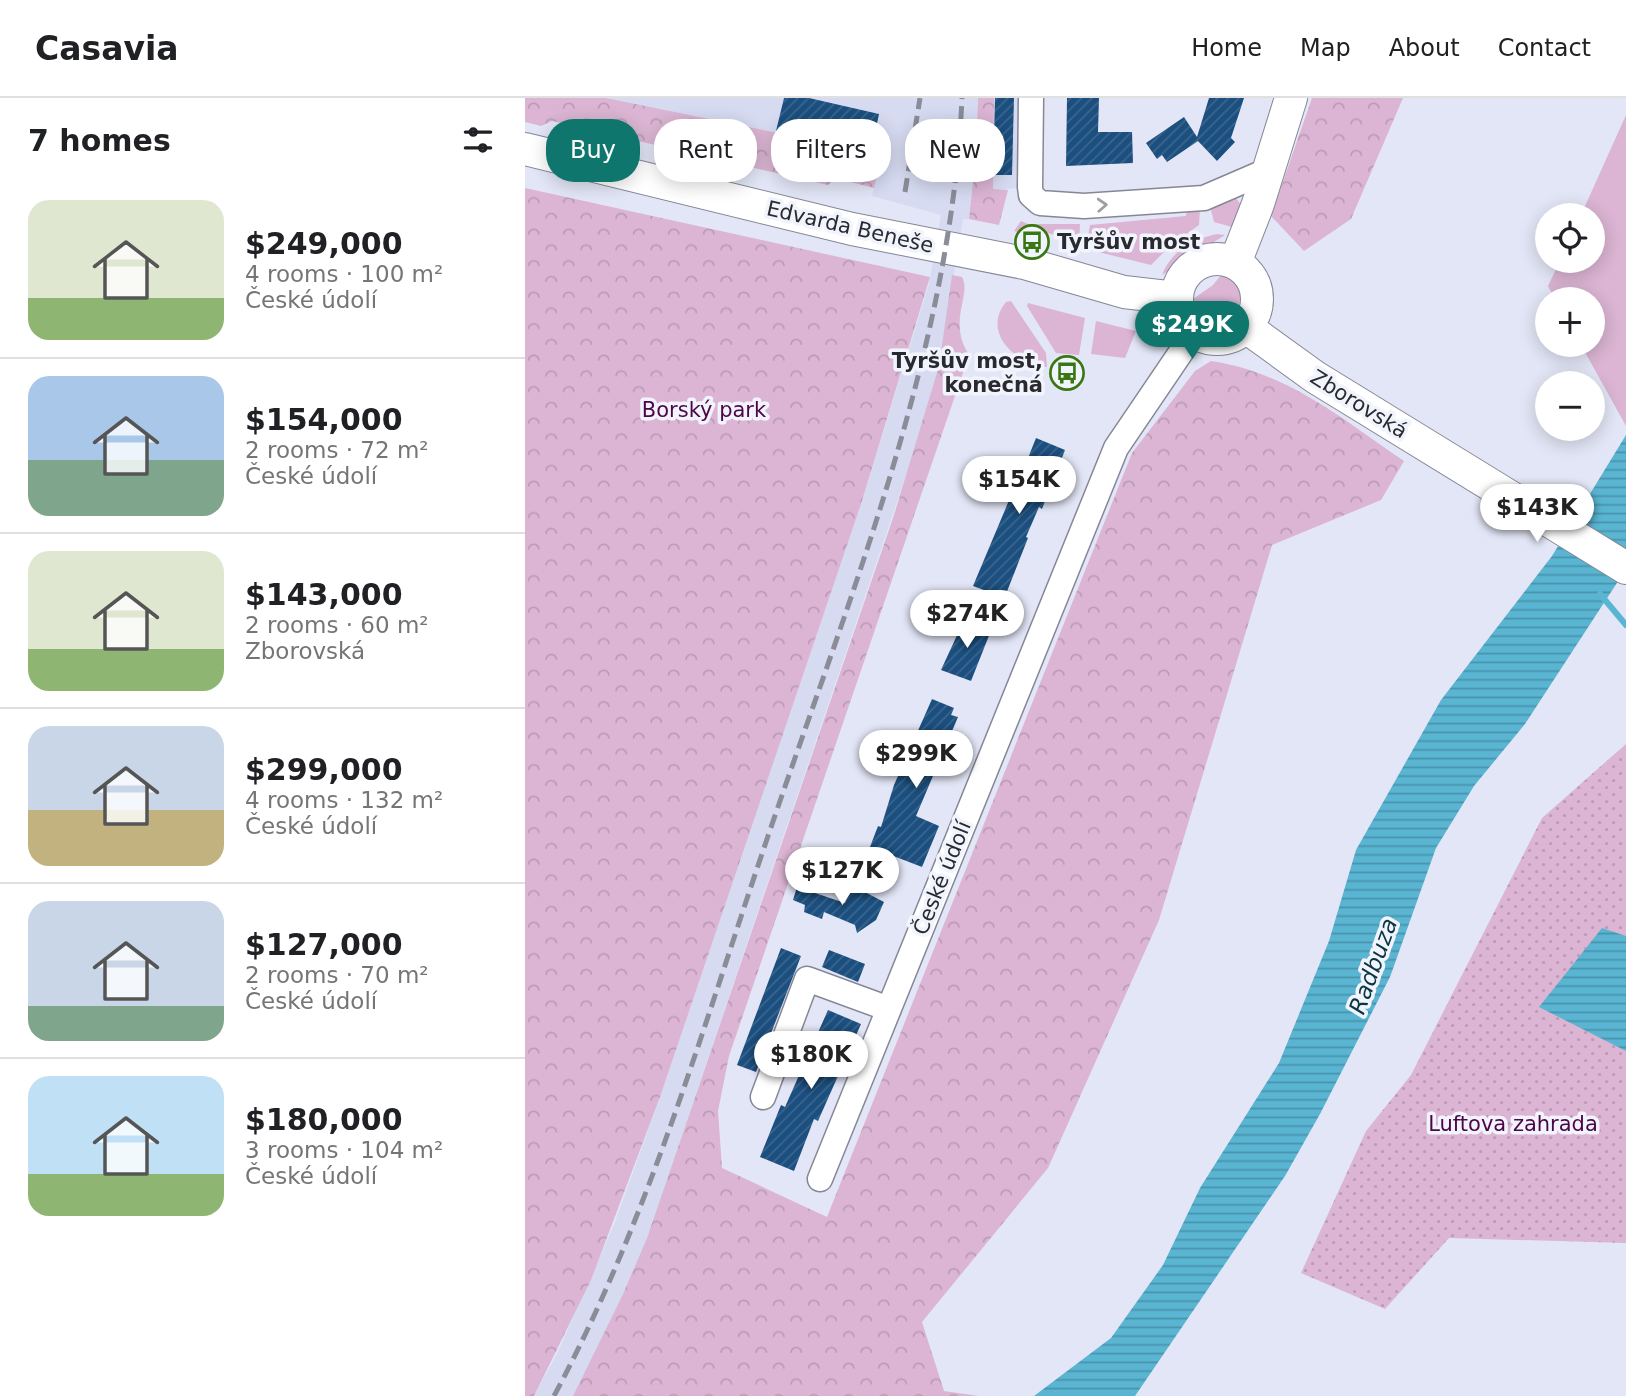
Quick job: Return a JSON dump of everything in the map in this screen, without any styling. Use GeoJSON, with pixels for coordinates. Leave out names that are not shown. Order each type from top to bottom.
{"type":"FeatureCollection","features":[{"type":"Feature","properties":{"kind":"street"},"geometry":{"type":"LineString","coordinates":[[1031,98],[1030,187],[1035,200],[1046,205],[1084,206],[1204,198],[1269,170]]}},
{"type":"Feature","properties":{"kind":"street"},"geometry":{"type":"LineString","coordinates":[[1235,263],[1269,170],[1291,98]]}},
{"type":"Feature","properties":{"kind":"street","name":"Edvarda Beneše"},"geometry":{"type":"LineString","coordinates":[[525,149],[852,229],[1024,264],[1124,292],[1177,298]]}},
{"type":"Feature","properties":{"kind":"street"},"geometry":{"type":"LineString","coordinates":[[1215,259],[1235,263],[1250,276],[1257,295],[1254,314],[1246,327],[1221,339],[1194,333],[1181,318],[1177,298],[1182,279],[1196,265],[1215,259]]}},
{"type":"Feature","properties":{"kind":"street","name":"Zborovská"},"geometry":{"type":"LineString","coordinates":[[1246,327],[1315,377],[1626,568]]}},
{"type":"Feature","properties":{"kind":"street","name":"České údolí"},"geometry":{"type":"LineString","coordinates":[[820,1179],[1116,448],[1194,333]]}},
{"type":"Feature","properties":{"kind":"street"},"geometry":{"type":"LineString","coordinates":[[763,1097],[807,979],[889,1009]]}},
{"type":"Feature","properties":{"kind":"shaded area"},"geometry":{"type":"Polygon","coordinates":[[[606,98],[978,98],[977,119],[905,119],[905,182],[973,182],[969,219],[963,219],[939,366],[919,437],[647,1238],[573,1396],[534,1396],[557,1354],[614,1225],[660,1097],[861,504],[929,284],[941,215],[872,196],[875,182],[891,182],[891,119],[771,119],[771,131],[757,129],[757,119],[710,119],[606,98]]]}},
{"type":"Feature","properties":{"kind":"shaded area"},"geometry":{"type":"Polygon","coordinates":[[[994,98],[1031,98],[1030,187],[993,190],[993,182],[1005,182],[1005,119],[994,119],[994,98]]]}},
{"type":"Feature","properties":{"kind":"green space"},"geometry":{"type":"Polygon","coordinates":[[[525,98],[606,98],[710,119],[654,119],[654,145],[640,141],[640,119],[546,119],[546,124],[541,126],[525,122],[525,98]]]}},
{"type":"Feature","properties":{"kind":"green space"},"geometry":{"type":"Polygon","coordinates":[[[978,98],[994,98],[994,119],[977,119],[978,98]]]}},
{"type":"Feature","properties":{"kind":"green space"},"geometry":{"type":"Polygon","coordinates":[[[1312,98],[1403,98],[1351,219],[1304,251],[1271,216],[1312,98]]]}},
{"type":"Feature","properties":{"kind":"green space"},"geometry":{"type":"Polygon","coordinates":[[[1626,115],[1626,426],[1605,388],[1605,371],[1595,371],[1588,357],[1605,357],[1605,287],[1548,286],[1554,273],[1605,273],[1605,203],[1586,203],[1626,115]]]}},
{"type":"Feature","properties":{"kind":"green space"},"geometry":{"type":"Polygon","coordinates":[[[757,129],[771,131],[771,172],[757,169],[757,129]]]}},
{"type":"Feature","properties":{"kind":"green space"},"geometry":{"type":"Polygon","coordinates":[[[851,182],[875,182],[874,188],[851,182]]]}},
{"type":"Feature","properties":{"kind":"green space"},"geometry":{"type":"Polygon","coordinates":[[[973,182],[993,182],[993,189],[1008,190],[999,225],[969,219],[973,182]]]}},
{"type":"Feature","properties":{"kind":"green space","name":"Borský park"},"geometry":{"type":"Polygon","coordinates":[[[525,188],[930,277],[861,504],[660,1097],[591,1280],[534,1396],[525,1396],[525,188]]]}},
{"type":"Feature","properties":{"kind":"green space"},"geometry":{"type":"Polygon","coordinates":[[[1235,197],[1242,206],[1232,227],[1214,222],[1210,206],[1235,197]]]}},
{"type":"Feature","properties":{"kind":"green space"},"geometry":{"type":"Polygon","coordinates":[[[1187,209],[1200,209],[1199,225],[1170,246],[1151,265],[1086,249],[1090,225],[1186,216],[1187,209]]]}},
{"type":"Feature","properties":{"kind":"green space"},"geometry":{"type":"Polygon","coordinates":[[[1021,221],[1028,224],[1080,224],[1079,247],[1059,242],[1060,236],[1047,233],[1045,239],[1014,231],[1021,221]]]}},
{"type":"Feature","properties":{"kind":"green space"},"geometry":{"type":"Polygon","coordinates":[[[1217,234],[1225,235],[1162,275],[1171,259],[1184,247],[1217,234]]]}},
{"type":"Feature","properties":{"kind":"green space"},"geometry":{"type":"Polygon","coordinates":[[[1222,274],[1237,282],[1241,295],[1239,303],[1231,317],[1224,322],[1202,321],[1192,309],[1193,299],[1213,285],[1222,274]]]}},
{"type":"Feature","properties":{"kind":"green space"},"geometry":{"type":"Polygon","coordinates":[[[952,275],[962,277],[964,284],[960,331],[969,355],[729,1056],[718,1111],[722,1168],[827,1217],[1132,453],[1195,371],[1211,361],[1265,375],[1289,386],[1336,414],[1404,461],[1381,500],[1272,545],[1159,920],[1048,1168],[922,1322],[944,1391],[979,1396],[573,1396],[647,1238],[894,515],[939,366],[952,275]]]}},
{"type":"Feature","properties":{"kind":"green space"},"geometry":{"type":"Polygon","coordinates":[[[1011,301],[1046,353],[1047,367],[1024,360],[1005,345],[997,325],[999,314],[1006,302],[1011,301]]]}},
{"type":"Feature","properties":{"kind":"green space"},"geometry":{"type":"Polygon","coordinates":[[[1028,303],[1085,318],[1079,355],[1056,353],[1027,306],[1028,303]]]}},
{"type":"Feature","properties":{"kind":"green space"},"geometry":{"type":"Polygon","coordinates":[[[1096,321],[1136,331],[1125,358],[1091,354],[1096,321]]]}},
{"type":"Feature","properties":{"kind":"green space","name":"Luftova zahrada"},"geometry":{"type":"Polygon","coordinates":[[[1626,744],[1626,1243],[1449,1238],[1385,1309],[1301,1273],[1366,1131],[1411,1075],[1542,818],[1626,744]]]}},
{"type":"Feature","properties":{"kind":"water","name":"Radbuza"},"geometry":{"type":"Polygon","coordinates":[[[1626,435],[1626,569],[1525,724],[1474,786],[1436,848],[1390,977],[1285,1176],[1135,1396],[1034,1396],[1111,1338],[1163,1265],[1200,1188],[1279,1063],[1329,941],[1356,850],[1441,700],[1552,556],[1626,435]]]}},
{"type":"Feature","properties":{"kind":"water"},"geometry":{"type":"Polygon","coordinates":[[[1602,928],[1626,936],[1626,1051],[1539,1007],[1602,928]]]}},
{"type":"Feature","properties":{"kind":"building"},"geometry":{"type":"Polygon","coordinates":[[[784,98],[809,98],[879,114],[878,119],[779,119],[784,98]]]}},
{"type":"Feature","properties":{"kind":"building"},"geometry":{"type":"Polygon","coordinates":[[[995,98],[1014,98],[1012,175],[1005,175],[1005,119],[994,119],[995,98]]]}},
{"type":"Feature","properties":{"kind":"building"},"geometry":{"type":"Polygon","coordinates":[[[1067,98],[1099,98],[1098,132],[1132,132],[1133,163],[1066,166],[1067,98]]]}},
{"type":"Feature","properties":{"kind":"building"},"geometry":{"type":"Polygon","coordinates":[[[1209,98],[1244,98],[1231,138],[1235,142],[1217,161],[1198,141],[1167,162],[1162,155],[1157,159],[1146,143],[1184,117],[1197,137],[1209,98]]]}},
{"type":"Feature","properties":{"kind":"building"},"geometry":{"type":"Polygon","coordinates":[[[1036,438],[1065,450],[1042,509],[1039,507],[1026,537],[1028,538],[1006,594],[1002,592],[1000,596],[973,586],[1010,498],[1004,496],[1008,486],[1004,484],[1011,469],[1022,473],[1036,438]]]}},
{"type":"Feature","properties":{"kind":"building"},"geometry":{"type":"Polygon","coordinates":[[[965,618],[992,628],[971,681],[941,670],[965,618]]]}},
{"type":"Feature","properties":{"kind":"building"},"geometry":{"type":"Polygon","coordinates":[[[932,699],[954,708],[951,715],[958,717],[916,816],[939,826],[922,867],[870,847],[878,826],[881,827],[894,785],[932,699]]]}},
{"type":"Feature","properties":{"kind":"building"},"geometry":{"type":"Polygon","coordinates":[[[797,887],[845,903],[851,889],[859,889],[884,902],[876,920],[857,933],[855,925],[824,912],[822,919],[804,912],[805,905],[793,900],[797,887]]]}},
{"type":"Feature","properties":{"kind":"building"},"geometry":{"type":"Polygon","coordinates":[[[781,948],[801,956],[756,1072],[737,1065],[781,948]]]}},
{"type":"Feature","properties":{"kind":"building"},"geometry":{"type":"Polygon","coordinates":[[[829,950],[865,964],[858,982],[822,967],[829,950]]]}},
{"type":"Feature","properties":{"kind":"building"},"geometry":{"type":"Polygon","coordinates":[[[828,1010],[861,1024],[818,1121],[814,1119],[794,1171],[760,1157],[781,1105],[785,1107],[828,1010]]]}},
{"type":"Feature","properties":{"kind":"waterway"},"geometry":{"type":"LineString","coordinates":[[1600,594],[1626,625]]}},
{"type":"Feature","properties":{"kind":"railway"},"geometry":{"type":"LineString","coordinates":[[905,192],[920,98]]}},
{"type":"Feature","properties":{"kind":"railway"},"geometry":{"type":"LineString","coordinates":[[554,1396],[588,1330],[618,1262],[672,1122],[891,474],[917,381],[938,287],[954,193],[962,98]]}},
{"type":"Feature","properties":{"kind":"place","name":"Tyršův most"},"geometry":{"type":"Point","coordinates":[1032,242]}},
{"type":"Feature","properties":{"kind":"place","name":"Tyršův most, konečná"},"geometry":{"type":"Point","coordinates":[1067,373]}}]}
